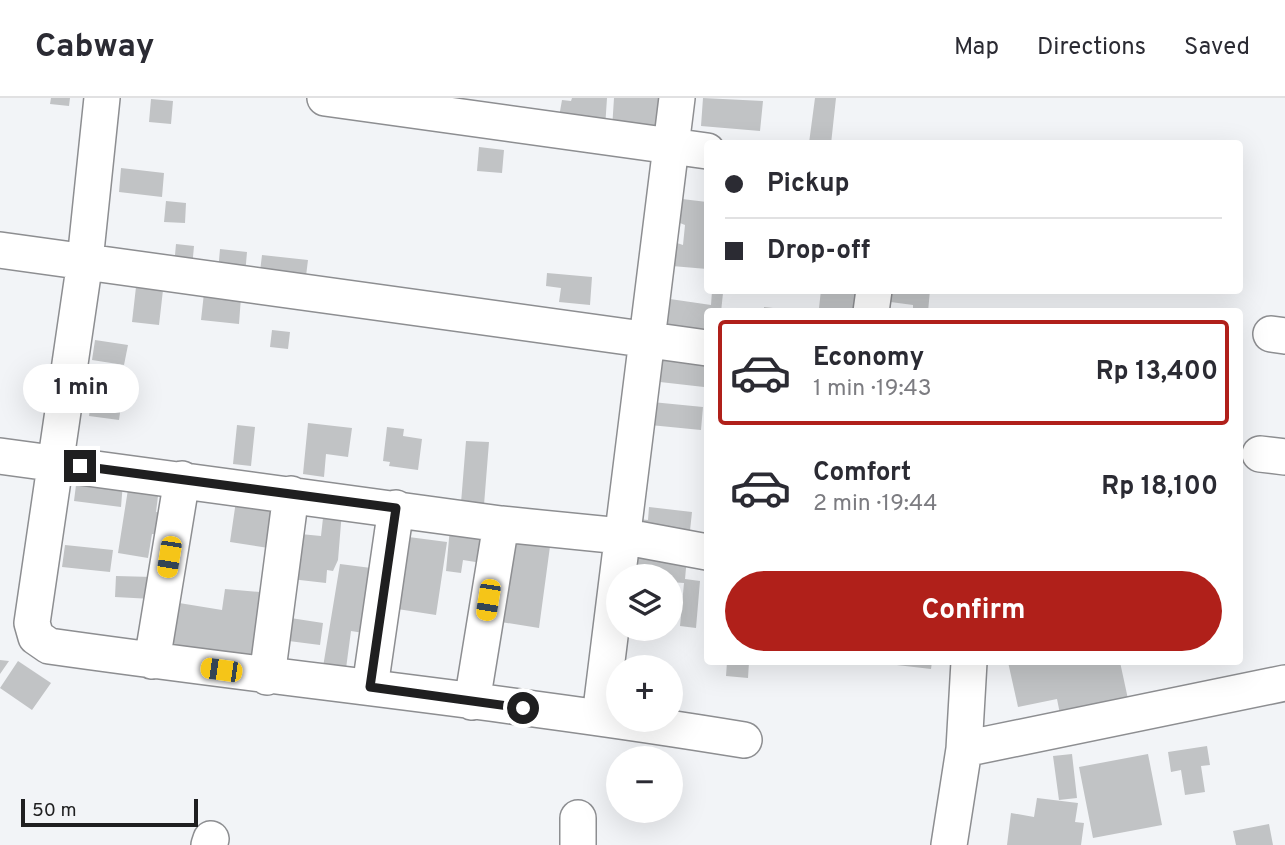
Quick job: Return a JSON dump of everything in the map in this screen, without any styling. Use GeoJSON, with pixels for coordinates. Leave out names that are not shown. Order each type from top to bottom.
{"type":"FeatureCollection","features":[{"type":"Feature","properties":{"kind":"street"},"geometry":{"type":"LineString","coordinates":[[103,98],[85,261],[32,623],[36,637],[49,646],[267,677],[370,687],[600,717],[744,740]]}},
{"type":"Feature","properties":{"kind":"street"},"geometry":{"type":"LineString","coordinates":[[325,98],[704,151]]}},
{"type":"Feature","properties":{"kind":"street"},"geometry":{"type":"LineString","coordinates":[[600,717],[621,536],[650,340],[677,98]]}},
{"type":"Feature","properties":{"kind":"street"},"geometry":{"type":"LineString","coordinates":[[0,250],[704,348]]}},
{"type":"Feature","properties":{"kind":"street"},"geometry":{"type":"LineString","coordinates":[[0,456],[500,524],[621,536],[704,551]]}},
{"type":"Feature","properties":{"kind":"street"},"geometry":{"type":"LineString","coordinates":[[152,660],[182,480]]}},
{"type":"Feature","properties":{"kind":"street"},"geometry":{"type":"LineString","coordinates":[[267,677],[291,494]]}},
{"type":"Feature","properties":{"kind":"street"},"geometry":{"type":"LineString","coordinates":[[370,687],[396,508]]}},
{"type":"Feature","properties":{"kind":"street"},"geometry":{"type":"LineString","coordinates":[[472,702],[500,524]]}},
{"type":"Feature","properties":{"kind":"street"},"geometry":{"type":"LineString","coordinates":[[949,845],[964,749],[969,665]]}},
{"type":"Feature","properties":{"kind":"street"},"geometry":{"type":"LineString","coordinates":[[964,749],[1285,683]]}},
{"type":"Feature","properties":{"kind":"building"},"geometry":{"type":"Polygon","coordinates":[[[51,98],[70,98],[69,106],[50,104],[51,98]]]}},
{"type":"Feature","properties":{"kind":"building"},"geometry":{"type":"Polygon","coordinates":[[[572,98],[607,98],[605,128],[559,117],[562,100],[571,101],[572,98]]]}},
{"type":"Feature","properties":{"kind":"building"},"geometry":{"type":"Polygon","coordinates":[[[614,98],[665,98],[662,132],[612,129],[614,98]]]}},
{"type":"Feature","properties":{"kind":"building"},"geometry":{"type":"Polygon","coordinates":[[[703,98],[763,101],[760,131],[701,126],[703,98]]]}},
{"type":"Feature","properties":{"kind":"building"},"geometry":{"type":"Polygon","coordinates":[[[815,98],[836,98],[831,140],[809,140],[815,98]]]}},
{"type":"Feature","properties":{"kind":"building"},"geometry":{"type":"Polygon","coordinates":[[[151,99],[173,101],[171,124],[149,122],[151,99]]]}},
{"type":"Feature","properties":{"kind":"building"},"geometry":{"type":"Polygon","coordinates":[[[479,147],[504,150],[502,173],[477,171],[479,147]]]}},
{"type":"Feature","properties":{"kind":"building"},"geometry":{"type":"Polygon","coordinates":[[[121,168],[164,173],[162,197],[119,192],[121,168]]]}},
{"type":"Feature","properties":{"kind":"building"},"geometry":{"type":"Polygon","coordinates":[[[682,199],[704,202],[704,269],[672,266],[677,243],[683,245],[685,225],[680,223],[682,199]]]}},
{"type":"Feature","properties":{"kind":"building"},"geometry":{"type":"Polygon","coordinates":[[[166,201],[186,203],[185,223],[164,222],[166,201]]]}},
{"type":"Feature","properties":{"kind":"building"},"geometry":{"type":"Polygon","coordinates":[[[176,244],[194,246],[192,268],[174,266],[176,244]]]}},
{"type":"Feature","properties":{"kind":"building"},"geometry":{"type":"Polygon","coordinates":[[[220,249],[247,252],[245,275],[218,272],[220,249]]]}},
{"type":"Feature","properties":{"kind":"building"},"geometry":{"type":"Polygon","coordinates":[[[262,255],[308,260],[305,284],[259,280],[262,255]]]}},
{"type":"Feature","properties":{"kind":"building"},"geometry":{"type":"Polygon","coordinates":[[[547,273],[592,277],[590,305],[559,302],[561,288],[546,286],[547,273]]]}},
{"type":"Feature","properties":{"kind":"building"},"geometry":{"type":"Polygon","coordinates":[[[136,287],[163,290],[159,325],[132,322],[136,287]]]}},
{"type":"Feature","properties":{"kind":"building"},"geometry":{"type":"Polygon","coordinates":[[[204,293],[241,297],[239,324],[201,320],[204,293]]]}},
{"type":"Feature","properties":{"kind":"building"},"geometry":{"type":"Polygon","coordinates":[[[712,294],[723,294],[721,308],[704,308],[704,336],[667,330],[670,299],[711,305],[712,294]]]}},
{"type":"Feature","properties":{"kind":"building"},"geometry":{"type":"Polygon","coordinates":[[[821,294],[869,294],[867,308],[819,308],[821,294]]]}},
{"type":"Feature","properties":{"kind":"building"},"geometry":{"type":"Polygon","coordinates":[[[884,294],[930,294],[928,308],[913,308],[913,305],[883,301],[884,294]]]}},
{"type":"Feature","properties":{"kind":"building"},"geometry":{"type":"Polygon","coordinates":[[[272,330],[290,332],[288,349],[270,347],[272,330]]]}},
{"type":"Feature","properties":{"kind":"building"},"geometry":{"type":"Polygon","coordinates":[[[95,340],[128,345],[124,365],[92,360],[95,340]]]}},
{"type":"Feature","properties":{"kind":"building"},"geometry":{"type":"Polygon","coordinates":[[[662,359],[704,364],[704,387],[660,382],[662,359]]]}},
{"type":"Feature","properties":{"kind":"building"},"geometry":{"type":"Polygon","coordinates":[[[91,402],[121,406],[119,420],[89,416],[91,402]]]}},
{"type":"Feature","properties":{"kind":"building"},"geometry":{"type":"Polygon","coordinates":[[[652,402],[703,407],[701,430],[650,425],[652,402]]]}},
{"type":"Feature","properties":{"kind":"building"},"geometry":{"type":"Polygon","coordinates":[[[308,423],[352,428],[348,457],[326,454],[324,477],[303,474],[308,423]]]}},
{"type":"Feature","properties":{"kind":"building"},"geometry":{"type":"Polygon","coordinates":[[[237,425],[255,427],[251,466],[233,464],[237,425]]]}},
{"type":"Feature","properties":{"kind":"building"},"geometry":{"type":"Polygon","coordinates":[[[387,427],[404,429],[403,436],[422,439],[418,470],[389,466],[390,462],[383,461],[387,427]]]}},
{"type":"Feature","properties":{"kind":"building"},"geometry":{"type":"Polygon","coordinates":[[[466,441],[489,442],[484,505],[461,503],[466,441]]]}},
{"type":"Feature","properties":{"kind":"building"},"geometry":{"type":"Polygon","coordinates":[[[77,477],[123,482],[121,507],[74,501],[77,477]]]}},
{"type":"Feature","properties":{"kind":"building"},"geometry":{"type":"Polygon","coordinates":[[[129,483],[159,488],[156,512],[168,514],[165,535],[152,534],[148,558],[118,553],[129,483]]]}},
{"type":"Feature","properties":{"kind":"building"},"geometry":{"type":"Polygon","coordinates":[[[236,501],[281,506],[275,549],[230,542],[236,501]]]}},
{"type":"Feature","properties":{"kind":"building"},"geometry":{"type":"Polygon","coordinates":[[[649,507],[692,512],[689,540],[636,535],[638,519],[648,520],[649,507]]]}},
{"type":"Feature","properties":{"kind":"building"},"geometry":{"type":"Polygon","coordinates":[[[324,509],[342,511],[338,560],[333,571],[327,570],[326,583],[291,579],[290,533],[321,536],[324,509]]]}},
{"type":"Feature","properties":{"kind":"building"},"geometry":{"type":"Polygon","coordinates":[[[450,528],[492,531],[488,564],[463,560],[461,573],[446,571],[450,528]]]}},
{"type":"Feature","properties":{"kind":"building"},"geometry":{"type":"Polygon","coordinates":[[[507,534],[551,539],[539,628],[501,622],[507,534]]]}},
{"type":"Feature","properties":{"kind":"building"},"geometry":{"type":"Polygon","coordinates":[[[401,536],[447,542],[436,615],[391,608],[401,536]]]}},
{"type":"Feature","properties":{"kind":"building"},"geometry":{"type":"Polygon","coordinates":[[[65,545],[113,550],[110,572],[62,567],[65,545]]]}},
{"type":"Feature","properties":{"kind":"building"},"geometry":{"type":"Polygon","coordinates":[[[631,551],[687,557],[685,579],[700,581],[696,628],[683,626],[683,564],[629,564],[631,551]]]}},
{"type":"Feature","properties":{"kind":"building"},"geometry":{"type":"Polygon","coordinates":[[[340,564],[379,569],[370,634],[351,631],[345,676],[322,673],[340,564]]]}},
{"type":"Feature","properties":{"kind":"building"},"geometry":{"type":"Polygon","coordinates":[[[116,576],[153,577],[152,599],[115,597],[116,576]]]}},
{"type":"Feature","properties":{"kind":"building"},"geometry":{"type":"Polygon","coordinates":[[[225,589],[272,593],[265,663],[161,651],[173,602],[222,610],[225,589]]]}},
{"type":"Feature","properties":{"kind":"building"},"geometry":{"type":"Polygon","coordinates":[[[284,617],[323,623],[320,645],[281,640],[284,617]]]}},
{"type":"Feature","properties":{"kind":"building"},"geometry":{"type":"Polygon","coordinates":[[[0,660],[9,661],[0,674],[0,660]]]}},
{"type":"Feature","properties":{"kind":"building"},"geometry":{"type":"Polygon","coordinates":[[[18,661],[51,683],[32,710],[0,688],[18,661]]]}},
{"type":"Feature","properties":{"kind":"building"},"geometry":{"type":"Polygon","coordinates":[[[727,665],[749,665],[748,678],[726,676],[727,665]]]}},
{"type":"Feature","properties":{"kind":"building"},"geometry":{"type":"Polygon","coordinates":[[[897,665],[932,665],[931,669],[897,665]]]}},
{"type":"Feature","properties":{"kind":"building"},"geometry":{"type":"Polygon","coordinates":[[[1009,665],[1121,665],[1128,699],[1060,714],[1057,699],[1018,707],[1009,665]]]}},
{"type":"Feature","properties":{"kind":"building"},"geometry":{"type":"Polygon","coordinates":[[[1207,746],[1210,765],[1201,766],[1205,792],[1185,795],[1181,770],[1171,772],[1168,752],[1207,746]]]}},
{"type":"Feature","properties":{"kind":"building"},"geometry":{"type":"Polygon","coordinates":[[[1072,754],[1077,798],[1059,800],[1053,756],[1072,754]]]}},
{"type":"Feature","properties":{"kind":"building"},"geometry":{"type":"Polygon","coordinates":[[[1148,754],[1162,825],[1093,838],[1079,767],[1148,754]]]}},
{"type":"Feature","properties":{"kind":"building"},"geometry":{"type":"Polygon","coordinates":[[[1037,798],[1078,803],[1075,822],[1084,823],[1081,845],[1007,845],[1011,813],[1034,817],[1037,798]]]}},
{"type":"Feature","properties":{"kind":"building"},"geometry":{"type":"Polygon","coordinates":[[[1269,824],[1273,845],[1236,845],[1233,831],[1269,824]]]}},
{"type":"Feature","properties":{"kind":"route"},"geometry":{"type":"LineString","coordinates":[[80,466],[396,508],[370,687],[523,708]]}}]}
